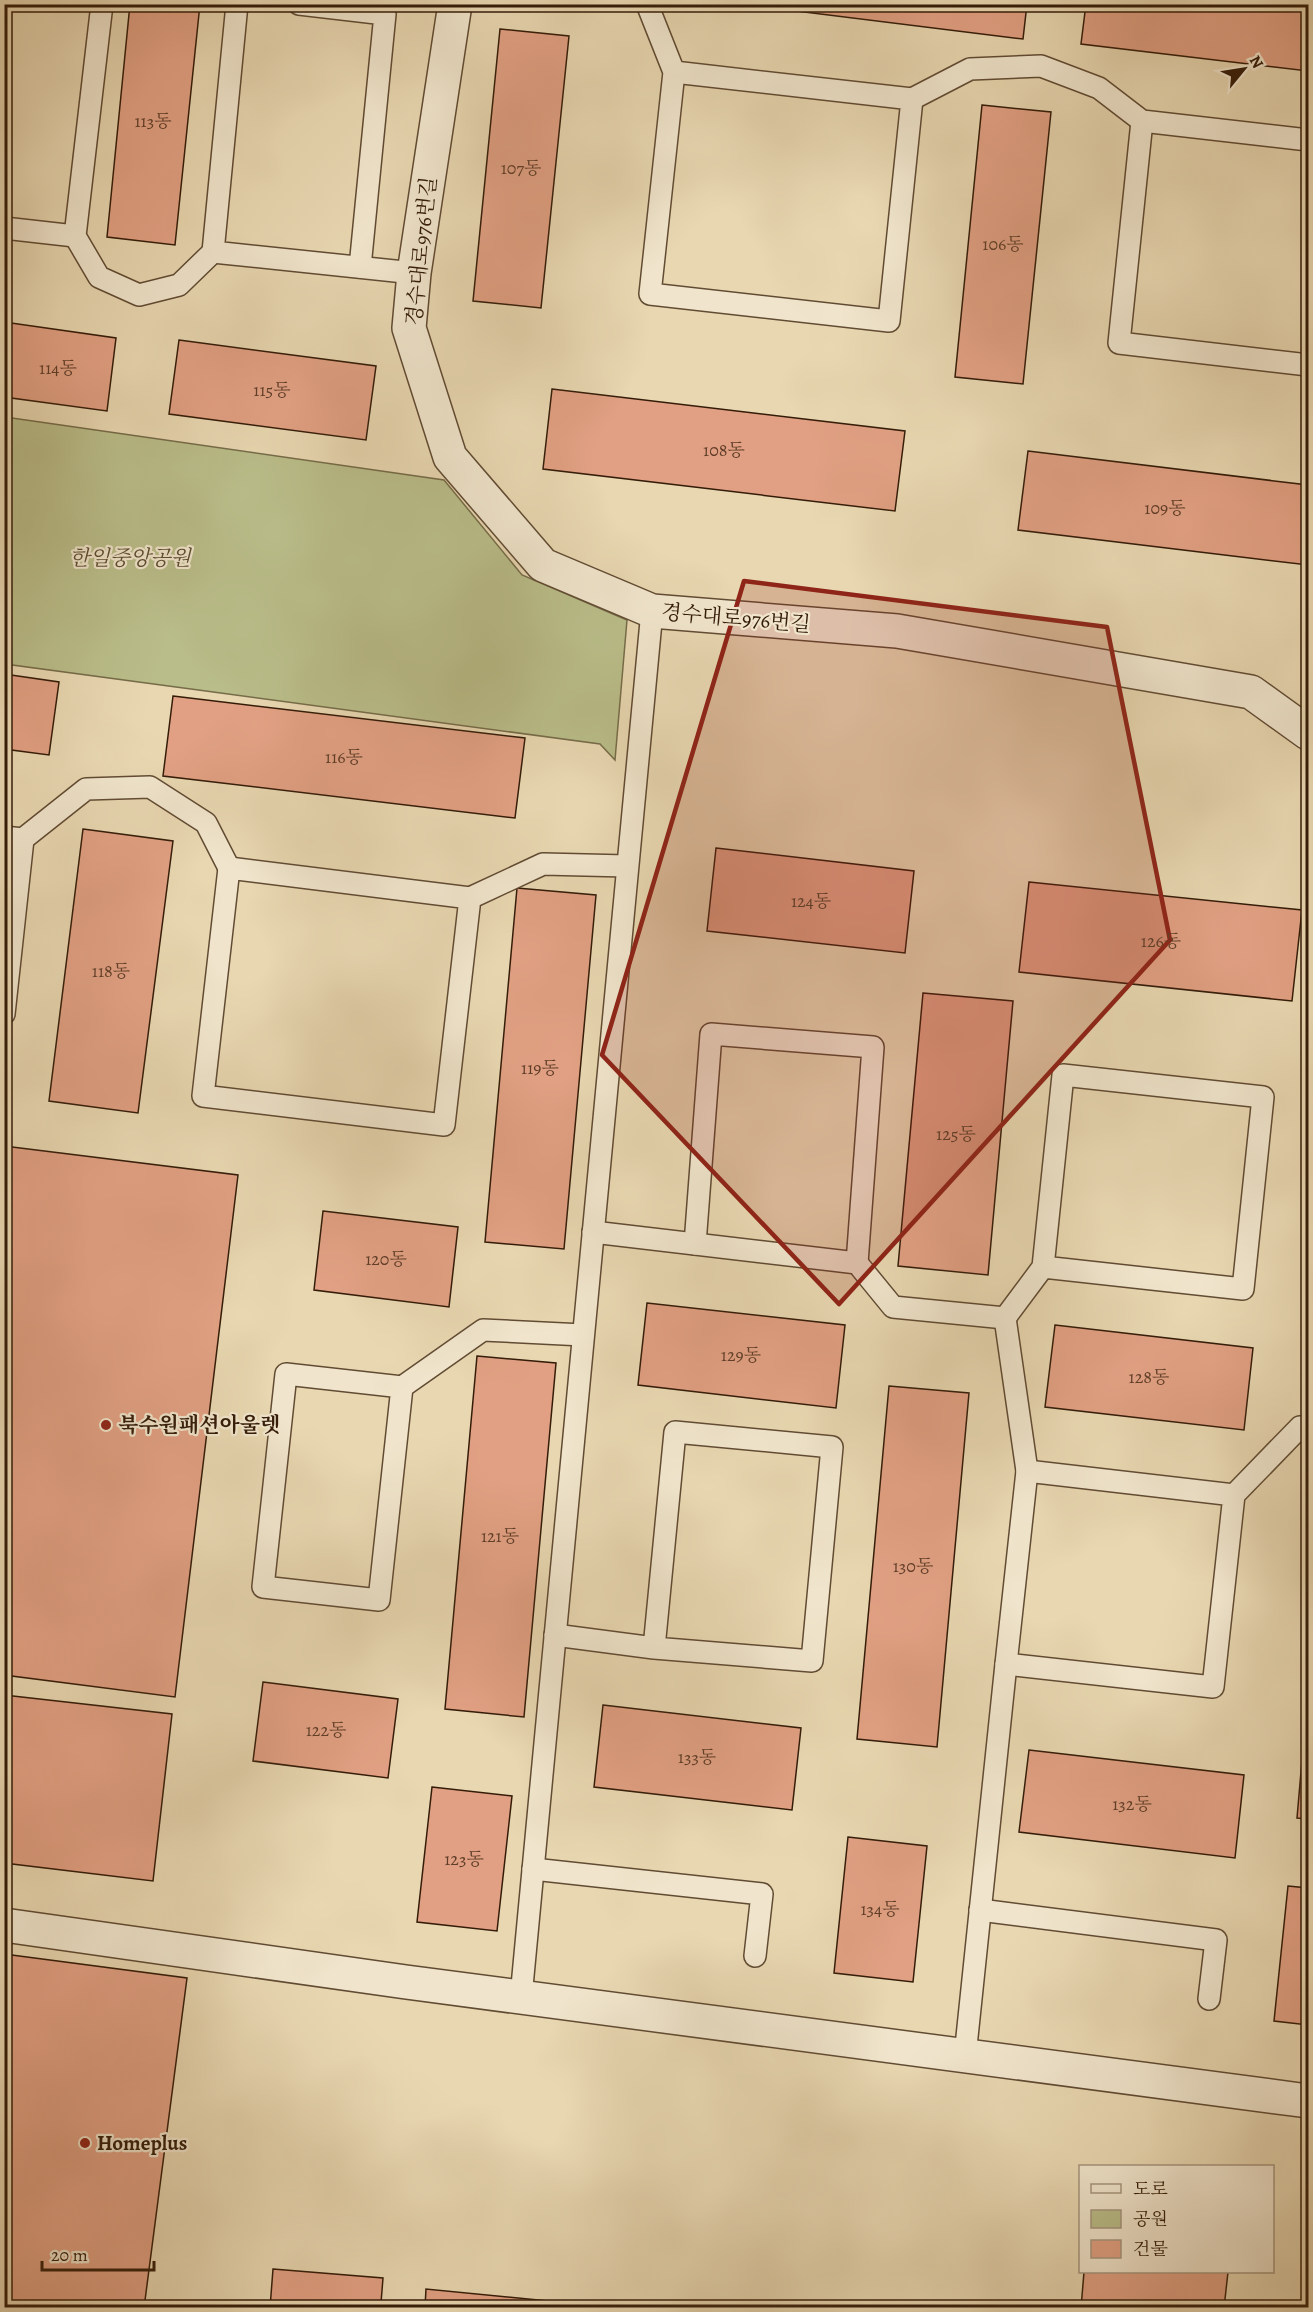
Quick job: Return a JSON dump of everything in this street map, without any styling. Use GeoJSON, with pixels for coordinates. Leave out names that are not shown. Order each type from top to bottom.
{"type":"FeatureCollection","features":[{"type":"Feature","properties":{"kind":"street","name":"경수대로976번길"},"geometry":{"type":"LineString","coordinates":[[455,4],[414,273],[409,328],[450,457],[543,564],[652,611],[897,631],[1251,692],[1308,733]]}},
{"type":"Feature","properties":{"kind":"street"},"geometry":{"type":"LineString","coordinates":[[4,1925],[521,1997],[1308,2101]]}},
{"type":"Feature","properties":{"kind":"lane"},"geometry":{"type":"LineString","coordinates":[[102,4],[75,237],[99,277],[139,295],[179,285],[213,252],[237,4]]}},
{"type":"Feature","properties":{"kind":"lane"},"geometry":{"type":"LineString","coordinates":[[299,4],[385,14],[360,267]]}},
{"type":"Feature","properties":{"kind":"lane"},"geometry":{"type":"LineString","coordinates":[[646,4],[674,72],[650,294],[889,321],[912,99]]}},
{"type":"Feature","properties":{"kind":"lane"},"geometry":{"type":"LineString","coordinates":[[674,72],[912,99],[970,69],[1041,66],[1099,88],[1142,121],[1308,140]]}},
{"type":"Feature","properties":{"kind":"lane"},"geometry":{"type":"LineString","coordinates":[[1142,121],[1119,344],[1308,365]]}},
{"type":"Feature","properties":{"kind":"lane"},"geometry":{"type":"LineString","coordinates":[[4,228],[75,237]]}},
{"type":"Feature","properties":{"kind":"lane"},"geometry":{"type":"LineString","coordinates":[[213,252],[414,273]]}},
{"type":"Feature","properties":{"kind":"lane"},"geometry":{"type":"LineString","coordinates":[[521,1997],[652,611]]}},
{"type":"Feature","properties":{"kind":"lane"},"geometry":{"type":"LineString","coordinates":[[4,1014],[14,838],[86,789],[150,787],[206,823],[229,868],[203,1096],[444,1125],[470,898]]}},
{"type":"Feature","properties":{"kind":"lane"},"geometry":{"type":"LineString","coordinates":[[229,868],[470,898],[543,864],[627,866]]}},
{"type":"Feature","properties":{"kind":"lane"},"geometry":{"type":"LineString","coordinates":[[695,1244],[711,1035],[873,1047],[856,1263]]}},
{"type":"Feature","properties":{"kind":"lane"},"geometry":{"type":"LineString","coordinates":[[965,2056],[1027,1472],[1005,1318],[1043,1267],[1063,1075],[1263,1097],[1243,1289],[1043,1267]]}},
{"type":"Feature","properties":{"kind":"lane"},"geometry":{"type":"LineString","coordinates":[[593,1232],[856,1263],[893,1307],[1005,1318]]}},
{"type":"Feature","properties":{"kind":"lane"},"geometry":{"type":"LineString","coordinates":[[402,1387],[379,1600],[263,1587],[286,1374],[402,1387],[483,1330],[583,1335]]}},
{"type":"Feature","properties":{"kind":"lane"},"geometry":{"type":"LineString","coordinates":[[1006,1664],[1213,1687],[1234,1495],[1300,1427],[1308,1428]]}},
{"type":"Feature","properties":{"kind":"lane"},"geometry":{"type":"LineString","coordinates":[[555,1635],[654,1648],[812,1661],[832,1447],[675,1432],[654,1648]]}},
{"type":"Feature","properties":{"kind":"lane"},"geometry":{"type":"LineString","coordinates":[[1027,1472],[1234,1495]]}},
{"type":"Feature","properties":{"kind":"lane"},"geometry":{"type":"LineString","coordinates":[[533,1869],[762,1894],[755,1956]]}},
{"type":"Feature","properties":{"kind":"lane"},"geometry":{"type":"LineString","coordinates":[[980,1910],[1216,1940],[1209,2000]]}},
{"type":"Feature","properties":{"kind":"highlighted area"},"geometry":{"type":"Polygon","coordinates":[[[744,581],[1107,627],[1170,940],[839,1304],[602,1055],[744,581]]]}},
{"type":"Feature","properties":{"kind":"green space","name":"한일중앙공원"},"geometry":{"type":"Polygon","coordinates":[[[5,417],[444,480],[522,575],[627,620],[615,760],[600,744],[5,664],[5,417]]]}},
{"type":"Feature","properties":{"kind":"building"},"geometry":{"type":"Polygon","coordinates":[[[130,4],[200,4],[175,245],[107,237],[130,4]]]}},
{"type":"Feature","properties":{"kind":"building"},"geometry":{"type":"Polygon","coordinates":[[[739,4],[1027,4],[1023,39],[739,4]]]}},
{"type":"Feature","properties":{"kind":"building"},"geometry":{"type":"Polygon","coordinates":[[[1086,4],[1308,4],[1308,71],[1081,44],[1086,4]]]}},
{"type":"Feature","properties":{"kind":"building"},"geometry":{"type":"Polygon","coordinates":[[[500,29],[569,36],[541,308],[473,301],[500,29]]]}},
{"type":"Feature","properties":{"kind":"building"},"geometry":{"type":"Polygon","coordinates":[[[982,105],[1051,112],[1023,384],[955,377],[982,105]]]}},
{"type":"Feature","properties":{"kind":"building"},"geometry":{"type":"Polygon","coordinates":[[[4,322],[116,338],[107,411],[4,397],[4,322]]]}},
{"type":"Feature","properties":{"kind":"building"},"geometry":{"type":"Polygon","coordinates":[[[179,340],[376,366],[366,440],[169,414],[179,340]]]}},
{"type":"Feature","properties":{"kind":"building"},"geometry":{"type":"Polygon","coordinates":[[[552,389],[905,431],[895,511],[543,469],[552,389]]]}},
{"type":"Feature","properties":{"kind":"building"},"geometry":{"type":"Polygon","coordinates":[[[1028,451],[1308,485],[1308,565],[1018,530],[1028,451]]]}},
{"type":"Feature","properties":{"kind":"building"},"geometry":{"type":"Polygon","coordinates":[[[4,674],[59,682],[49,755],[4,749],[4,674]]]}},
{"type":"Feature","properties":{"kind":"building"},"geometry":{"type":"Polygon","coordinates":[[[173,696],[525,738],[515,818],[163,776],[173,696]]]}},
{"type":"Feature","properties":{"kind":"building"},"geometry":{"type":"Polygon","coordinates":[[[83,829],[173,841],[138,1113],[49,1101],[83,829]]]}},
{"type":"Feature","properties":{"kind":"building"},"geometry":{"type":"Polygon","coordinates":[[[716,848],[914,871],[905,953],[707,931],[716,848]]]}},
{"type":"Feature","properties":{"kind":"building"},"geometry":{"type":"Polygon","coordinates":[[[1029,882],[1302,910],[1292,1001],[1019,972],[1029,882]]]}},
{"type":"Feature","properties":{"kind":"building"},"geometry":{"type":"Polygon","coordinates":[[[517,888],[596,895],[564,1249],[485,1242],[517,888]]]}},
{"type":"Feature","properties":{"kind":"building"},"geometry":{"type":"Polygon","coordinates":[[[923,993],[1013,1001],[988,1275],[898,1266],[923,993]]]}},
{"type":"Feature","properties":{"kind":"building","name":"북수원패션아울렛"},"geometry":{"type":"Polygon","coordinates":[[[4,1146],[238,1175],[175,1697],[4,1675],[4,1146]]]}},
{"type":"Feature","properties":{"kind":"building"},"geometry":{"type":"Polygon","coordinates":[[[323,1211],[458,1227],[449,1307],[314,1290],[323,1211]]]}},
{"type":"Feature","properties":{"kind":"building"},"geometry":{"type":"Polygon","coordinates":[[[647,1303],[845,1325],[836,1408],[638,1385],[647,1303]]]}},
{"type":"Feature","properties":{"kind":"building"},"geometry":{"type":"Polygon","coordinates":[[[1055,1325],[1253,1348],[1244,1430],[1045,1407],[1055,1325]]]}},
{"type":"Feature","properties":{"kind":"building"},"geometry":{"type":"Polygon","coordinates":[[[477,1356],[556,1363],[524,1717],[445,1709],[477,1356]]]}},
{"type":"Feature","properties":{"kind":"building"},"geometry":{"type":"Polygon","coordinates":[[[889,1386],[969,1393],[937,1747],[857,1739],[889,1386]]]}},
{"type":"Feature","properties":{"kind":"building"},"geometry":{"type":"Polygon","coordinates":[[[263,1682],[398,1699],[388,1778],[253,1761],[263,1682]]]}},
{"type":"Feature","properties":{"kind":"building"},"geometry":{"type":"Polygon","coordinates":[[[1308,1691],[1308,1819],[1297,1818],[1308,1691]]]}},
{"type":"Feature","properties":{"kind":"building"},"geometry":{"type":"Polygon","coordinates":[[[4,1695],[172,1714],[153,1881],[4,1863],[4,1695]]]}},
{"type":"Feature","properties":{"kind":"building"},"geometry":{"type":"Polygon","coordinates":[[[603,1705],[801,1728],[792,1810],[594,1787],[603,1705]]]}},
{"type":"Feature","properties":{"kind":"building"},"geometry":{"type":"Polygon","coordinates":[[[1029,1750],[1244,1775],[1235,1858],[1019,1832],[1029,1750]]]}},
{"type":"Feature","properties":{"kind":"building"},"geometry":{"type":"Polygon","coordinates":[[[432,1787],[512,1796],[497,1931],[417,1922],[432,1787]]]}},
{"type":"Feature","properties":{"kind":"building"},"geometry":{"type":"Polygon","coordinates":[[[848,1837],[927,1846],[913,1982],[834,1973],[848,1837]]]}},
{"type":"Feature","properties":{"kind":"building"},"geometry":{"type":"Polygon","coordinates":[[[1288,1886],[1308,1888],[1308,2025],[1274,2021],[1288,1886]]]}},
{"type":"Feature","properties":{"kind":"building","name":"Homeplus"},"geometry":{"type":"Polygon","coordinates":[[[4,1954],[187,1978],[144,2308],[4,2308],[4,1954]]]}},
{"type":"Feature","properties":{"kind":"building"},"geometry":{"type":"Polygon","coordinates":[[[273,2269],[383,2278],[381,2303],[425,2307],[426,2289],[620,2308],[270,2308],[273,2269]]]}},
{"type":"Feature","properties":{"kind":"building"},"geometry":{"type":"Polygon","coordinates":[[[1084,2273],[1228,2273],[1224,2308],[1081,2308],[1084,2273]]]}},
{"type":"Feature","properties":{"kind":"place","name":"북수원패션아울렛"},"geometry":{"type":"Point","coordinates":[106,1425]}},
{"type":"Feature","properties":{"kind":"place","name":"Homeplus"},"geometry":{"type":"Point","coordinates":[85,2143]}}]}
